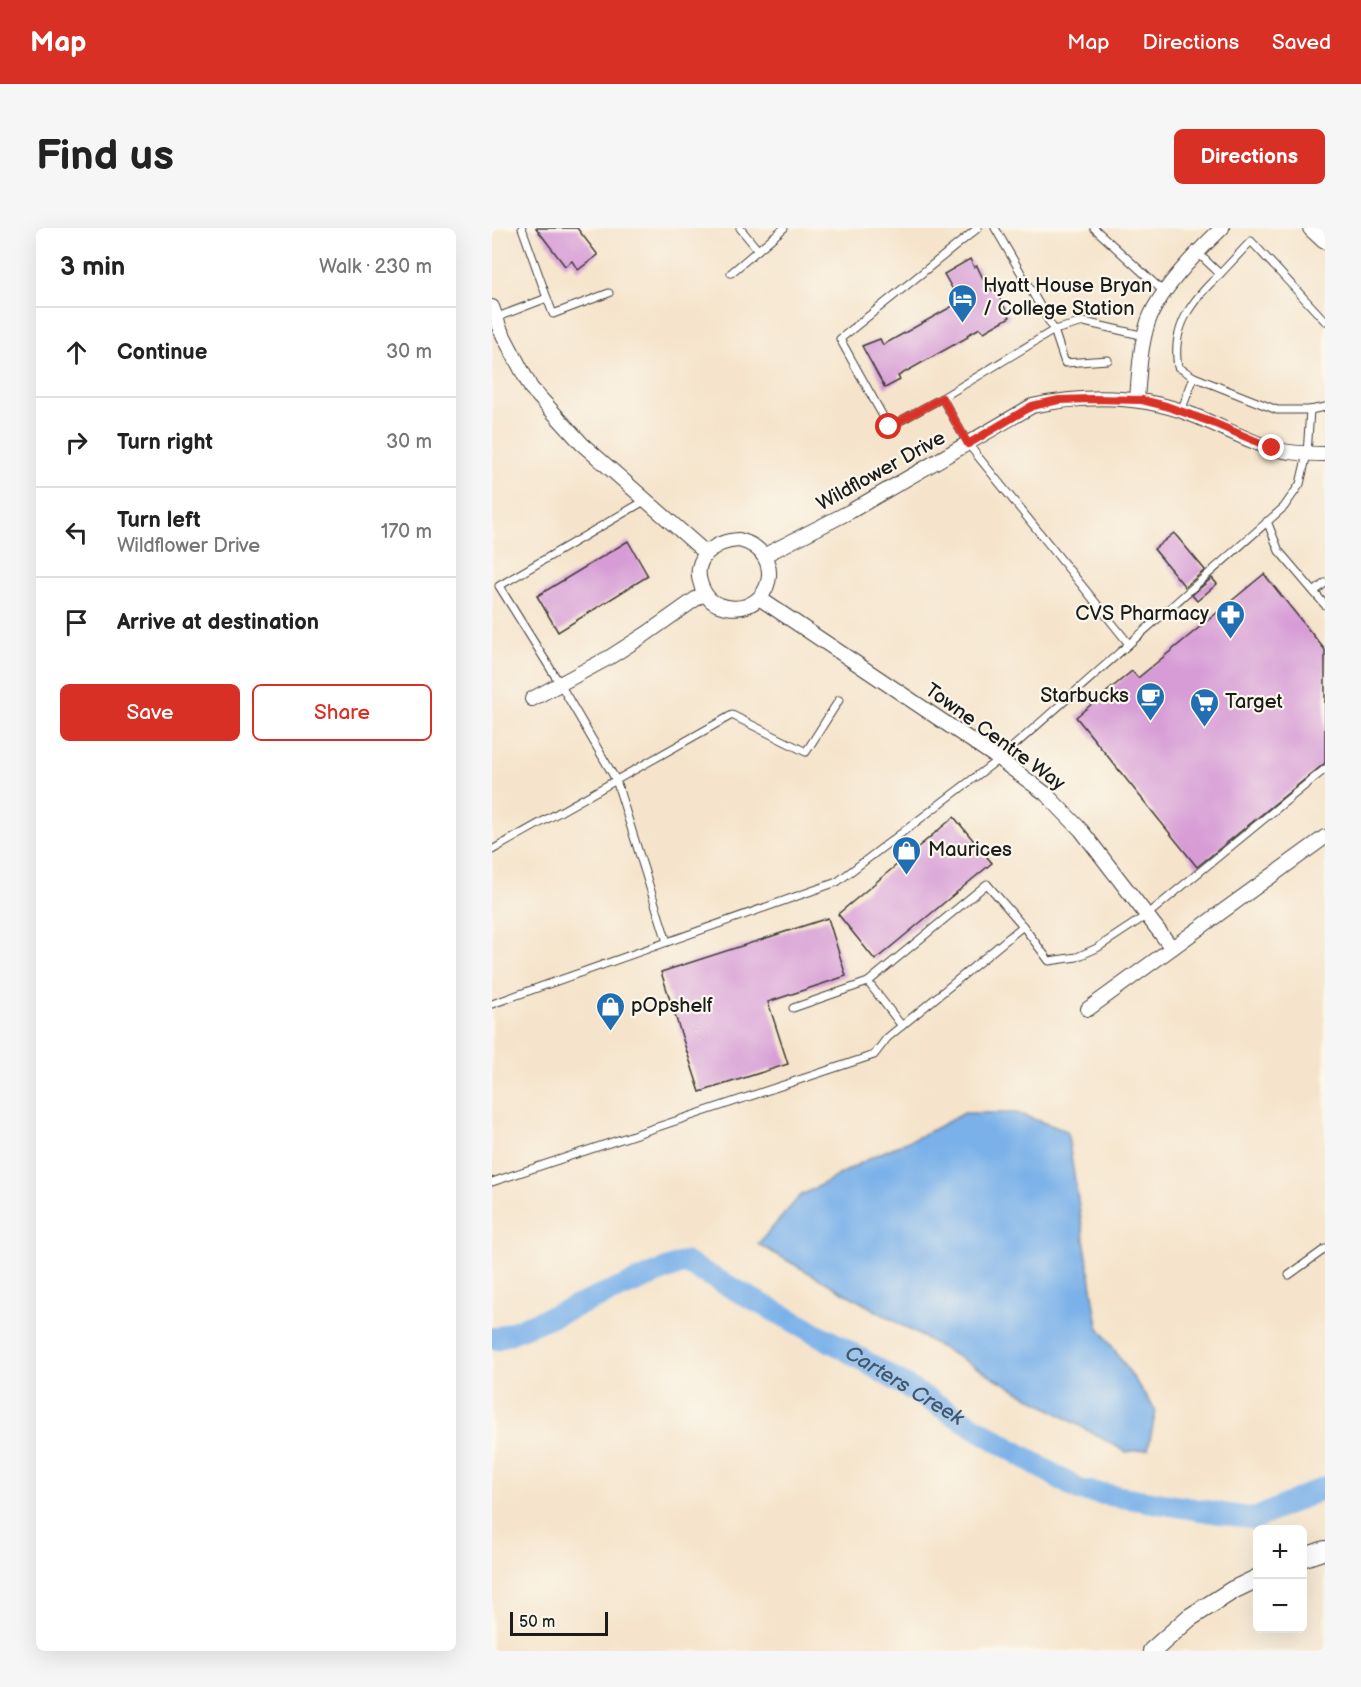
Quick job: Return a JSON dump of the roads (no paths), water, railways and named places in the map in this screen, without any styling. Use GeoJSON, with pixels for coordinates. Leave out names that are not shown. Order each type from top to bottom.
{"type":"FeatureCollection","features":[{"type":"Feature","properties":{"kind":"street"},"geometry":{"type":"LineString","coordinates":[[1137,400],[1140,357],[1148,321],[1171,283],[1222,228]]}},
{"type":"Feature","properties":{"kind":"street"},"geometry":{"type":"LineString","coordinates":[[1312,228],[1325,240]]}},
{"type":"Feature","properties":{"kind":"street"},"geometry":{"type":"LineString","coordinates":[[493,315],[531,388],[582,444],[706,553]]}},
{"type":"Feature","properties":{"kind":"street","name":"Wildflower Drive"},"geometry":{"type":"LineString","coordinates":[[765,555],[851,511],[1032,406],[1059,400],[1137,400],[1181,411],[1272,448],[1307,454],[1325,454]]}},
{"type":"Feature","properties":{"kind":"street"},"geometry":{"type":"LineString","coordinates":[[739,540],[750,543],[765,555],[771,574],[767,586],[759,598],[746,607],[730,608],[714,604],[704,592],[699,579],[700,566],[706,553],[717,544],[739,540]]}},
{"type":"Feature","properties":{"kind":"street"},"geometry":{"type":"LineString","coordinates":[[532,699],[646,634],[704,592]]}},
{"type":"Feature","properties":{"kind":"street","name":"Towne Centre Way"},"geometry":{"type":"LineString","coordinates":[[759,598],[999,759],[1046,794],[1081,830],[1172,948]]}},
{"type":"Feature","properties":{"kind":"street"},"geometry":{"type":"LineString","coordinates":[[1088,1009],[1325,837]]}},
{"type":"Feature","properties":{"kind":"street"},"geometry":{"type":"LineString","coordinates":[[1307,1556],[1325,1550]]}},
{"type":"Feature","properties":{"kind":"street"},"geometry":{"type":"LineString","coordinates":[[1152,1651],[1189,1618],[1255,1579]]}},
{"type":"Feature","properties":{"kind":"lane"},"geometry":{"type":"LineString","coordinates":[[522,228],[553,314],[609,293]]}},
{"type":"Feature","properties":{"kind":"lane"},"geometry":{"type":"LineString","coordinates":[[740,228],[758,250]]}},
{"type":"Feature","properties":{"kind":"lane"},"geometry":{"type":"LineString","coordinates":[[732,273],[784,228]]}},
{"type":"Feature","properties":{"kind":"lane"},"geometry":{"type":"LineString","coordinates":[[978,228],[840,339],[889,427],[942,398],[1054,330],[1084,322],[1145,336]]}},
{"type":"Feature","properties":{"kind":"lane"},"geometry":{"type":"LineString","coordinates":[[996,228],[1054,330],[1065,363],[1108,360]]}},
{"type":"Feature","properties":{"kind":"lane"},"geometry":{"type":"LineString","coordinates":[[1094,228],[1165,293]]}},
{"type":"Feature","properties":{"kind":"lane"},"geometry":{"type":"LineString","coordinates":[[1325,321],[1251,241],[1200,292],[1181,326],[1175,350],[1178,367],[1194,377],[1277,410],[1310,410],[1325,407]]}},
{"type":"Feature","properties":{"kind":"lane"},"geometry":{"type":"LineString","coordinates":[[1198,253],[1220,274]]}},
{"type":"Feature","properties":{"kind":"lane"},"geometry":{"type":"LineString","coordinates":[[493,315],[547,298]]}},
{"type":"Feature","properties":{"kind":"lane"},"geometry":{"type":"LineString","coordinates":[[1181,411],[1194,377]]}},
{"type":"Feature","properties":{"kind":"lane"},"geometry":{"type":"LineString","coordinates":[[942,398],[968,444],[1129,644]]}},
{"type":"Feature","properties":{"kind":"lane"},"geometry":{"type":"LineString","coordinates":[[492,1004],[837,882],[999,759],[1284,507],[1300,484],[1307,454],[1310,410]]}},
{"type":"Feature","properties":{"kind":"lane"},"geometry":{"type":"LineString","coordinates":[[646,500],[499,586],[616,780],[667,942]]}},
{"type":"Feature","properties":{"kind":"lane"},"geometry":{"type":"LineString","coordinates":[[1267,521],[1279,551],[1325,605]]}},
{"type":"Feature","properties":{"kind":"lane"},"geometry":{"type":"LineString","coordinates":[[1314,592],[1325,583]]}},
{"type":"Feature","properties":{"kind":"lane"},"geometry":{"type":"LineString","coordinates":[[492,850],[732,715],[806,752],[839,700]]}},
{"type":"Feature","properties":{"kind":"lane"},"geometry":{"type":"LineString","coordinates":[[793,1008],[868,982],[987,884],[1049,961],[1077,957],[1097,948],[1147,915],[1325,769]]}},
{"type":"Feature","properties":{"kind":"lane"},"geometry":{"type":"LineString","coordinates":[[492,1182],[874,1055],[887,1038],[1023,927]]}},
{"type":"Feature","properties":{"kind":"lane"},"geometry":{"type":"LineString","coordinates":[[868,982],[902,1026]]}},
{"type":"Feature","properties":{"kind":"lane"},"geometry":{"type":"LineString","coordinates":[[1289,1275],[1325,1249]]}},
{"type":"Feature","properties":{"kind":"water"},"geometry":{"type":"Polygon","coordinates":[[[964,1113],[1017,1113],[1067,1131],[1098,1326],[1156,1411],[1148,1449],[1126,1452],[758,1244],[800,1196],[874,1156],[925,1134],[964,1113]]]}},
{"type":"Feature","properties":{"kind":"waterway","name":"Carters Creek"},"geometry":{"type":"LineString","coordinates":[[492,1338],[496,1339],[684,1262],[841,1347],[1079,1490],[1255,1519],[1325,1487]]}},
{"type":"Feature","properties":{"kind":"place","name":"Hyatt House Bryan / College Station"},"geometry":{"type":"Point","coordinates":[962,324]}},
{"type":"Feature","properties":{"kind":"place","name":"CVS Pharmacy"},"geometry":{"type":"Point","coordinates":[1230,640]}},
{"type":"Feature","properties":{"kind":"place","name":"Starbucks"},"geometry":{"type":"Point","coordinates":[1150,722]}},
{"type":"Feature","properties":{"kind":"place","name":"Target"},"geometry":{"type":"Point","coordinates":[1204,728]}},
{"type":"Feature","properties":{"kind":"place","name":"Maurices"},"geometry":{"type":"Point","coordinates":[907,876]}},
{"type":"Feature","properties":{"kind":"place","name":"pOpshelf"},"geometry":{"type":"Point","coordinates":[610,1032]}}]}
